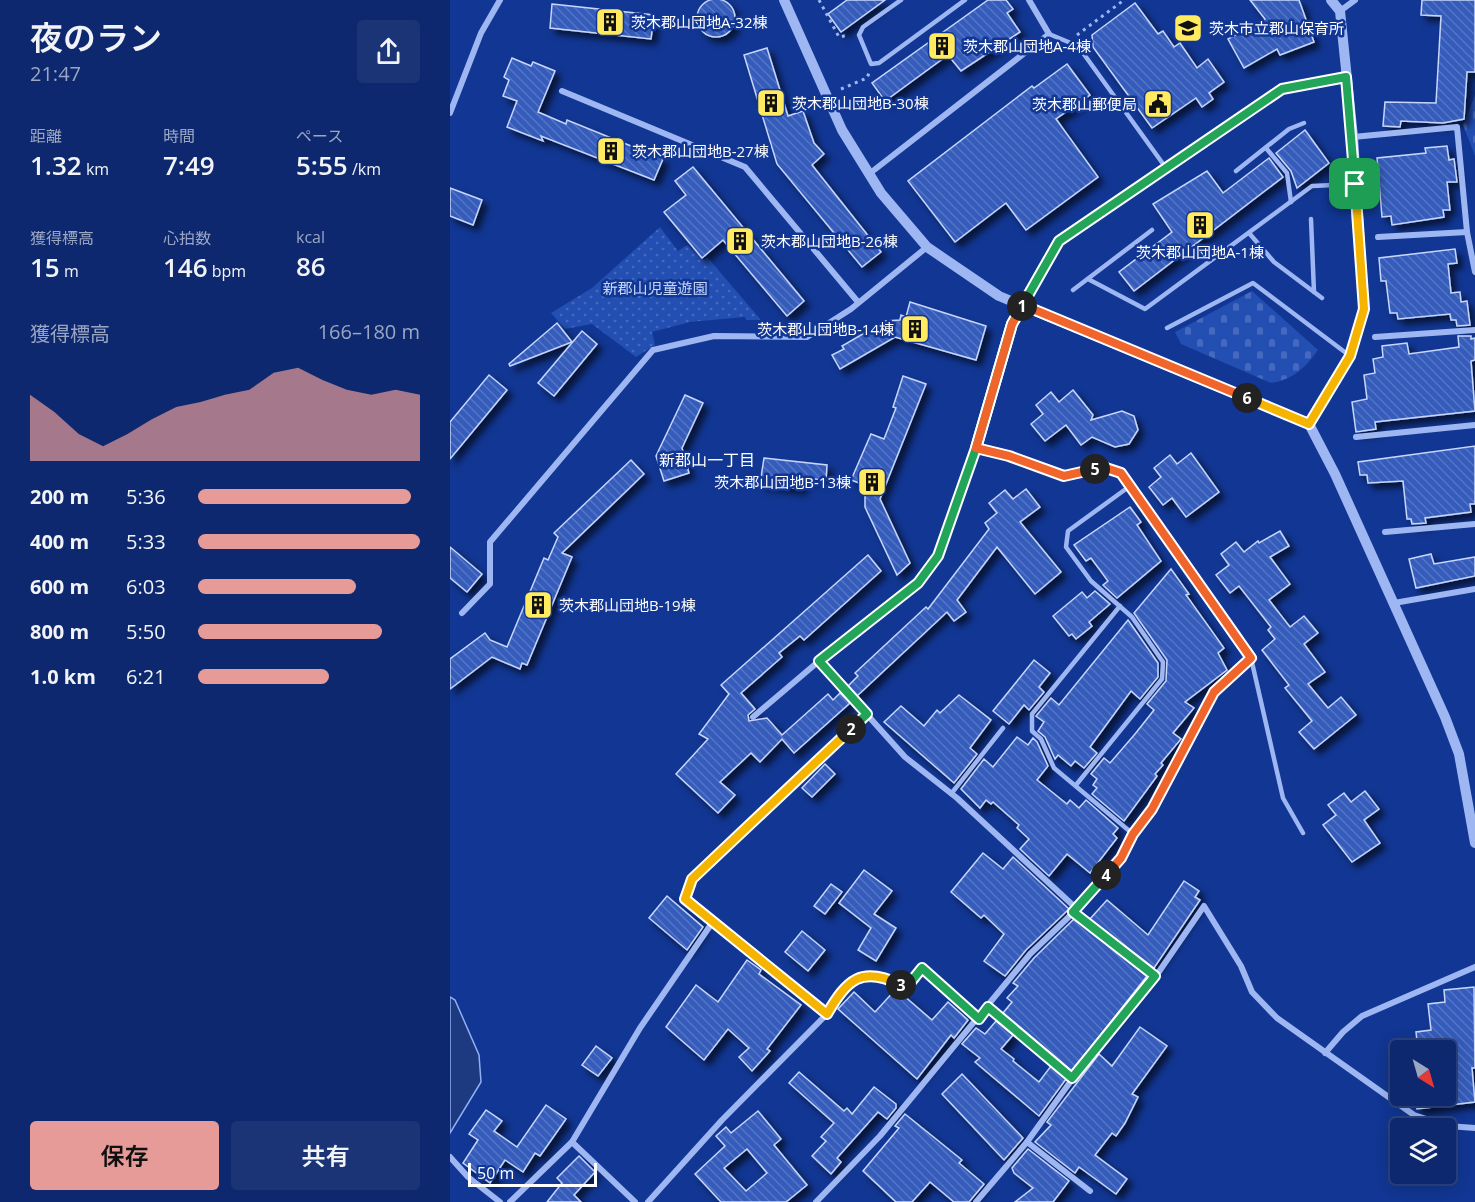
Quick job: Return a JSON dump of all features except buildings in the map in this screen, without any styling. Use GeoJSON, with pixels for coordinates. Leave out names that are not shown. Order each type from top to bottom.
{"type":"FeatureCollection","features":[{"type":"Feature","properties":{"kind":"street"},"geometry":{"type":"LineString","coordinates":[[450,113],[481,33],[500,0]]}},
{"type":"Feature","properties":{"kind":"street"},"geometry":{"type":"LineString","coordinates":[[784,0],[842,130],[881,193],[927,247],[999,296],[1309,424],[1446,717],[1458,754],[1475,843]]}},
{"type":"Feature","properties":{"kind":"street"},"geometry":{"type":"LineString","coordinates":[[869,174],[1049,34],[1029,0]]}},
{"type":"Feature","properties":{"kind":"street"},"geometry":{"type":"LineString","coordinates":[[1309,424],[1350,356],[1364,309],[1353,137],[1340,11],[1331,0]]}},
{"type":"Feature","properties":{"kind":"street"},"geometry":{"type":"LineString","coordinates":[[1340,11],[1354,0]]}},
{"type":"Feature","properties":{"kind":"street"},"geometry":{"type":"LineString","coordinates":[[753,717],[819,661],[918,583],[938,556],[976,448],[1012,324],[1059,241],[1282,89],[1346,77]]}},
{"type":"Feature","properties":{"kind":"street"},"geometry":{"type":"LineString","coordinates":[[562,91],[745,167],[858,302]]}},
{"type":"Feature","properties":{"kind":"street"},"geometry":{"type":"LineString","coordinates":[[1353,137],[1457,127],[1467,232],[1475,272]]}},
{"type":"Feature","properties":{"kind":"street"},"geometry":{"type":"LineString","coordinates":[[1378,237],[1467,232]]}},
{"type":"Feature","properties":{"kind":"street"},"geometry":{"type":"LineString","coordinates":[[462,613],[490,584],[490,542],[653,350],[714,336],[807,338],[858,302],[927,247]]}},
{"type":"Feature","properties":{"kind":"street"},"geometry":{"type":"LineString","coordinates":[[1375,337],[1475,330]]}},
{"type":"Feature","properties":{"kind":"street"},"geometry":{"type":"LineString","coordinates":[[1356,437],[1475,425]]}},
{"type":"Feature","properties":{"kind":"street"},"geometry":{"type":"LineString","coordinates":[[816,1202],[880,1137],[1030,954],[1075,911],[1121,858],[1133,834],[1152,809],[1214,692],[1251,658],[1121,473],[1103,467],[1064,476],[1009,456],[976,448]]}},
{"type":"Feature","properties":{"kind":"street"},"geometry":{"type":"LineString","coordinates":[[1385,532],[1475,524]]}},
{"type":"Feature","properties":{"kind":"street"},"geometry":{"type":"LineString","coordinates":[[1394,603],[1475,589]]}},
{"type":"Feature","properties":{"kind":"street"},"geometry":{"type":"LineString","coordinates":[[819,661],[905,757],[951,795],[1075,911],[1155,976]]}},
{"type":"Feature","properties":{"kind":"street"},"geometry":{"type":"LineString","coordinates":[[827,1014],[685,899],[692,879],[867,714]]}},
{"type":"Feature","properties":{"kind":"street"},"geometry":{"type":"LineString","coordinates":[[976,1202],[1027,1142],[1072,1078],[1155,976],[1204,906],[1241,966],[1252,992],[1277,1018],[1414,1115],[1448,1126],[1475,1128]]}},
{"type":"Feature","properties":{"kind":"street"},"geometry":{"type":"LineString","coordinates":[[510,1202],[572,1142],[640,1028],[712,923]]}},
{"type":"Feature","properties":{"kind":"street"},"geometry":{"type":"LineString","coordinates":[[1325,1053],[1342,1032],[1362,1016],[1475,967]]}},
{"type":"Feature","properties":{"kind":"street"},"geometry":{"type":"LineString","coordinates":[[653,1200],[722,1119],[827,1014],[843,987],[862,977],[885,977],[906,988],[922,968],[979,1019]]}},
{"type":"Feature","properties":{"kind":"street"},"geometry":{"type":"LineString","coordinates":[[988,1007],[1072,1078]]}},
{"type":"Feature","properties":{"kind":"street"},"geometry":{"type":"LineString","coordinates":[[572,1142],[635,1202]]}},
{"type":"Feature","properties":{"kind":"street"},"geometry":{"type":"LineString","coordinates":[[1027,1142],[1090,1191]]}},
{"type":"Feature","properties":{"kind":"street"},"geometry":{"type":"LineString","coordinates":[[450,1157],[468,1177],[500,1202]]}},
{"type":"Feature","properties":{"kind":"lane"},"geometry":{"type":"LineString","coordinates":[[901,0],[863,27],[859,34],[871,64],[879,63],[965,0]]}},
{"type":"Feature","properties":{"kind":"lane"},"geometry":{"type":"LineString","coordinates":[[1049,34],[1078,46],[1166,168]]}},
{"type":"Feature","properties":{"kind":"lane"},"geometry":{"type":"LineString","coordinates":[[1236,171],[1289,129],[1304,123]]}},
{"type":"Feature","properties":{"kind":"lane"},"geometry":{"type":"LineString","coordinates":[[1266,148],[1287,173],[1291,202]]}},
{"type":"Feature","properties":{"kind":"lane"},"geometry":{"type":"LineString","coordinates":[[1088,279],[1145,309],[1312,186],[1355,184]]}},
{"type":"Feature","properties":{"kind":"lane"},"geometry":{"type":"LineString","coordinates":[[1311,219],[1314,292]]}},
{"type":"Feature","properties":{"kind":"lane"},"geometry":{"type":"LineString","coordinates":[[1073,290],[1152,230]]}},
{"type":"Feature","properties":{"kind":"lane"},"geometry":{"type":"LineString","coordinates":[[1249,233],[1274,262],[1322,298]]}},
{"type":"Feature","properties":{"kind":"lane"},"geometry":{"type":"LineString","coordinates":[[1167,328],[1254,283],[1350,356]]}},
{"type":"Feature","properties":{"kind":"lane"},"geometry":{"type":"LineString","coordinates":[[1076,785],[1162,679],[1163,662],[1132,618],[1091,581],[1066,548],[1068,531],[1130,486]]}},
{"type":"Feature","properties":{"kind":"lane"},"geometry":{"type":"LineString","coordinates":[[1120,606],[1032,714],[1032,731],[1041,739],[1054,768],[1133,834]]}},
{"type":"Feature","properties":{"kind":"lane"},"geometry":{"type":"LineString","coordinates":[[1251,658],[1283,798],[1303,833]]}},
{"type":"Feature","properties":{"kind":"lane"},"geometry":{"type":"LineString","coordinates":[[951,795],[1003,728]]}},
{"type":"Feature","properties":{"kind":"path"},"geometry":{"type":"LineString","coordinates":[[819,0],[839,37],[859,34]]}},
{"type":"Feature","properties":{"kind":"path"},"geometry":{"type":"LineString","coordinates":[[1069,42],[1124,0]]}},
{"type":"Feature","properties":{"kind":"path"},"geometry":{"type":"LineString","coordinates":[[841,89],[867,78]]}},
{"type":"Feature","properties":{"kind":"green space"},"geometry":{"type":"Polygon","coordinates":[[[1475,95],[1475,156],[1463,125],[1475,95]]]}},
{"type":"Feature","properties":{"kind":"green space","name":"新郡山児童遊園"},"geometry":{"type":"Polygon","coordinates":[[[660,227],[678,251],[687,245],[704,260],[708,258],[761,320],[746,320],[745,317],[690,322],[652,332],[655,345],[636,357],[592,324],[565,329],[551,313],[592,288],[660,227]]]}},
{"type":"Feature","properties":{"kind":"green space"},"geometry":{"type":"Polygon","coordinates":[[[1252,291],[1318,350],[1298,372],[1286,379],[1271,383],[1181,344],[1175,332],[1252,291]]]}},
{"type":"Feature","properties":{"kind":"shaded area"},"geometry":{"type":"Polygon","coordinates":[[[450,997],[455,1000],[479,1055],[481,1082],[450,1133],[450,997]]]}},
{"type":"Feature","properties":{"kind":"place","name":"茨木郡山団地A-32棟"},"geometry":{"type":"Point","coordinates":[610,22]}},
{"type":"Feature","properties":{"kind":"place","name":"茨木市立郡山保育所"},"geometry":{"type":"Point","coordinates":[1188,28]}},
{"type":"Feature","properties":{"kind":"place","name":"茨木郡山団地A-4棟"},"geometry":{"type":"Point","coordinates":[942,46]}},
{"type":"Feature","properties":{"kind":"place","name":"茨木郡山団地B-30棟"},"geometry":{"type":"Point","coordinates":[771,103]}},
{"type":"Feature","properties":{"kind":"place","name":"茨木郡山郵便局"},"geometry":{"type":"Point","coordinates":[1158,104]}},
{"type":"Feature","properties":{"kind":"place","name":"茨木郡山団地B-27棟"},"geometry":{"type":"Point","coordinates":[611,151]}},
{"type":"Feature","properties":{"kind":"place","name":"茨木郡山団地A-1棟"},"geometry":{"type":"Point","coordinates":[1200,225]}},
{"type":"Feature","properties":{"kind":"place","name":"茨木郡山団地B-26棟"},"geometry":{"type":"Point","coordinates":[740,241]}},
{"type":"Feature","properties":{"kind":"place","name":"茨木郡山団地B-14棟"},"geometry":{"type":"Point","coordinates":[915,329]}},
{"type":"Feature","properties":{"kind":"place","name":"茨木郡山団地B-13棟"},"geometry":{"type":"Point","coordinates":[872,482]}},
{"type":"Feature","properties":{"kind":"place","name":"茨木郡山団地B-19棟"},"geometry":{"type":"Point","coordinates":[538,605]}},
{"type":"Feature","properties":{"kind":"district","name":"新郡山一丁目"},"geometry":{"type":"Point","coordinates":[707,460]}},
{"type":"Feature","properties":{"kind":"route"},"geometry":{"type":"LineString","coordinates":[[1355,184],[1353,137],[1346,77],[1282,89],[1059,241],[1012,324],[976,448],[938,556],[918,583],[819,661],[867,714],[692,879],[685,899],[827,1014],[843,987],[862,977],[885,977],[906,988],[922,968],[979,1019],[988,1007],[1072,1078],[1155,976],[1073,912],[1121,858],[1133,834],[1152,809],[1214,692],[1251,658],[1121,473],[1103,467],[1064,476],[1009,456],[976,448],[994,386],[1012,324],[1023,305],[1309,424],[1350,356],[1364,309],[1355,184]]}}]}
